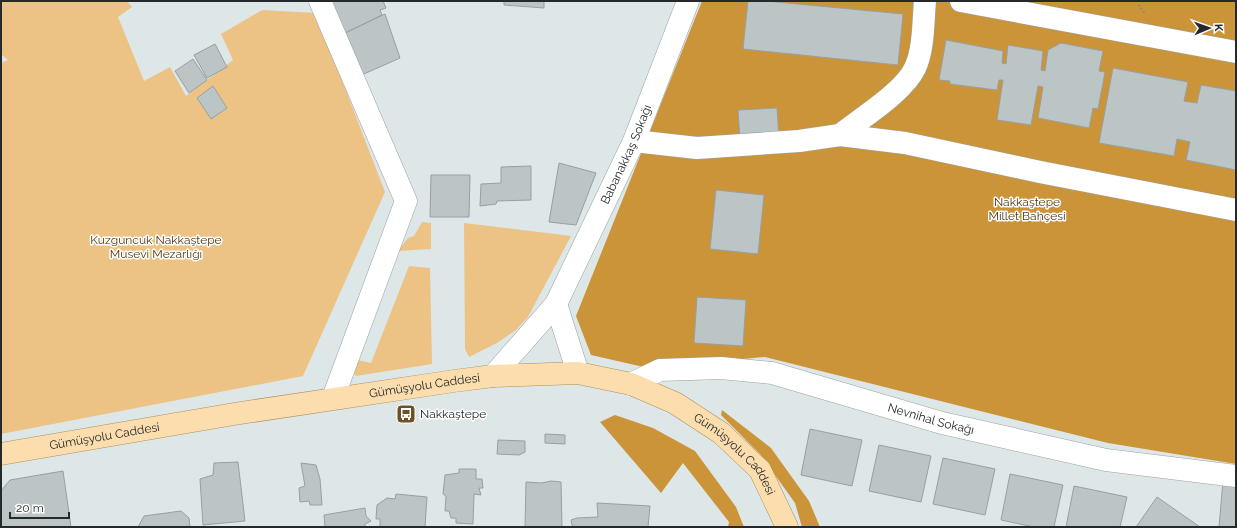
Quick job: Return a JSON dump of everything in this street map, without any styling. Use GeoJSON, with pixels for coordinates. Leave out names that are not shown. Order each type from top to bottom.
{"type":"FeatureCollection","features":[{"type":"Feature","properties":{"kind":"main road","name":"Gümüşyolu Caddesi"},"geometry":{"type":"LineString","coordinates":[[1,454],[333,398],[493,376],[578,373],[631,384],[675,403],[722,432],[760,470],[787,527]]}},
{"type":"Feature","properties":{"kind":"street","name":"Babanakkaş Sokağı"},"geometry":{"type":"LineString","coordinates":[[493,376],[556,304],[634,141],[688,1]]}},
{"type":"Feature","properties":{"kind":"street"},"geometry":{"type":"LineString","coordinates":[[840,135],[905,84],[912,73],[920,49],[925,1]]}},
{"type":"Feature","properties":{"kind":"street"},"geometry":{"type":"LineString","coordinates":[[961,1],[1236,52]]}},
{"type":"Feature","properties":{"kind":"street"},"geometry":{"type":"LineString","coordinates":[[321,4],[406,201],[333,398]]}},
{"type":"Feature","properties":{"kind":"street"},"geometry":{"type":"LineString","coordinates":[[634,141],[697,148],[799,141],[840,135],[904,143],[1040,172],[1236,210]]}},
{"type":"Feature","properties":{"kind":"street"},"geometry":{"type":"LineString","coordinates":[[556,304],[578,373]]}},
{"type":"Feature","properties":{"kind":"street","name":"Nevnihal Sokağı"},"geometry":{"type":"LineString","coordinates":[[631,384],[660,370],[720,368],[772,373],[942,423],[1106,460],[1236,476]]}},
{"type":"Feature","properties":{"kind":"green space","name":"Kuzguncuk Nakkaştepe Musevi Mezarlığı"},"geometry":{"type":"Polygon","coordinates":[[[1,1],[127,1],[132,7],[118,17],[144,81],[170,67],[186,96],[233,60],[221,34],[262,10],[316,13],[385,192],[303,376],[1,434],[1,63],[8,60],[1,54],[1,1]]]}},
{"type":"Feature","properties":{"kind":"green space","name":"Nakkaştepe Millet Bahçesi"},"geometry":{"type":"Polygon","coordinates":[[[702,1],[1236,1],[1236,464],[1108,443],[765,357],[648,368],[591,355],[576,316],[702,1]]]}},
{"type":"Feature","properties":{"kind":"green space"},"geometry":{"type":"Polygon","coordinates":[[[422,222],[431,223],[431,249],[398,251],[408,238],[414,236],[422,222]]]}},
{"type":"Feature","properties":{"kind":"green space"},"geometry":{"type":"Polygon","coordinates":[[[464,223],[571,236],[528,317],[516,330],[497,343],[469,357],[465,349],[464,223]]]}},
{"type":"Feature","properties":{"kind":"green space"},"geometry":{"type":"Polygon","coordinates":[[[409,266],[430,268],[432,364],[356,376],[350,368],[353,359],[371,363],[409,266]]]}},
{"type":"Feature","properties":{"kind":"green space"},"geometry":{"type":"Polygon","coordinates":[[[722,410],[771,448],[809,501],[820,527],[802,527],[795,503],[760,454],[721,415],[722,410]]]}},
{"type":"Feature","properties":{"kind":"green space"},"geometry":{"type":"Polygon","coordinates":[[[615,415],[653,428],[695,451],[736,507],[744,527],[728,527],[729,522],[683,463],[661,493],[600,422],[615,415]]]}},
{"type":"Feature","properties":{"kind":"building"},"geometry":{"type":"Polygon","coordinates":[[[327,1],[383,1],[386,8],[380,10],[382,15],[341,35],[327,1]]]}},
{"type":"Feature","properties":{"kind":"building"},"geometry":{"type":"Polygon","coordinates":[[[504,1],[544,1],[544,8],[504,5],[504,1]]]}},
{"type":"Feature","properties":{"kind":"building"},"geometry":{"type":"Polygon","coordinates":[[[748,1],[766,1],[903,14],[898,65],[743,49],[748,1]]]}},
{"type":"Feature","properties":{"kind":"building"},"geometry":{"type":"Polygon","coordinates":[[[385,14],[400,58],[357,77],[341,35],[385,14]]]}},
{"type":"Feature","properties":{"kind":"building"},"geometry":{"type":"Polygon","coordinates":[[[946,40],[1003,51],[1002,63],[1006,64],[1008,45],[1043,51],[1041,70],[1045,71],[1048,50],[1061,43],[1103,51],[1099,71],[1105,72],[1098,109],[1093,108],[1089,128],[1038,118],[1043,87],[1038,86],[1031,125],[997,120],[1003,80],[999,80],[997,90],[950,84],[950,81],[939,80],[946,40]]]}},
{"type":"Feature","properties":{"kind":"building"},"geometry":{"type":"Polygon","coordinates":[[[215,44],[227,67],[207,78],[194,55],[215,44]]]}},
{"type":"Feature","properties":{"kind":"building"},"geometry":{"type":"Polygon","coordinates":[[[193,59],[207,80],[189,93],[175,71],[193,59]]]}},
{"type":"Feature","properties":{"kind":"building"},"geometry":{"type":"Polygon","coordinates":[[[1113,68],[1188,82],[1184,101],[1197,103],[1201,85],[1236,91],[1236,170],[1186,160],[1190,142],[1177,139],[1174,156],[1099,143],[1113,68]]]}},
{"type":"Feature","properties":{"kind":"building"},"geometry":{"type":"Polygon","coordinates":[[[213,86],[227,108],[211,119],[197,98],[213,86]]]}},
{"type":"Feature","properties":{"kind":"building"},"geometry":{"type":"Polygon","coordinates":[[[777,108],[779,138],[740,140],[738,110],[777,108]]]}},
{"type":"Feature","properties":{"kind":"building"},"geometry":{"type":"Polygon","coordinates":[[[559,163],[596,173],[576,225],[549,222],[559,163]]]}},
{"type":"Feature","properties":{"kind":"building"},"geometry":{"type":"Polygon","coordinates":[[[531,166],[531,200],[497,201],[496,204],[480,206],[481,184],[501,183],[501,167],[531,166]]]}},
{"type":"Feature","properties":{"kind":"building"},"geometry":{"type":"Polygon","coordinates":[[[431,175],[470,175],[469,217],[430,217],[431,175]]]}},
{"type":"Feature","properties":{"kind":"building"},"geometry":{"type":"Polygon","coordinates":[[[716,190],[764,195],[758,254],[710,249],[716,190]]]}},
{"type":"Feature","properties":{"kind":"building"},"geometry":{"type":"Polygon","coordinates":[[[697,297],[746,300],[743,346],[694,343],[697,297]]]}},
{"type":"Feature","properties":{"kind":"building"},"geometry":{"type":"Polygon","coordinates":[[[810,429],[862,440],[852,486],[801,475],[810,429]]]}},
{"type":"Feature","properties":{"kind":"building"},"geometry":{"type":"Polygon","coordinates":[[[545,434],[565,435],[565,444],[545,443],[545,434]]]}},
{"type":"Feature","properties":{"kind":"building"},"geometry":{"type":"Polygon","coordinates":[[[498,440],[525,441],[525,452],[519,455],[497,454],[498,440]]]}},
{"type":"Feature","properties":{"kind":"building"},"geometry":{"type":"Polygon","coordinates":[[[879,445],[931,456],[921,502],[869,491],[879,445]]]}},
{"type":"Feature","properties":{"kind":"building"},"geometry":{"type":"Polygon","coordinates":[[[943,458],[995,469],[985,515],[933,504],[943,458]]]}},
{"type":"Feature","properties":{"kind":"building"},"geometry":{"type":"Polygon","coordinates":[[[238,462],[245,521],[203,525],[200,479],[213,475],[214,463],[238,462]]]}},
{"type":"Feature","properties":{"kind":"building"},"geometry":{"type":"Polygon","coordinates":[[[301,463],[316,465],[320,479],[322,505],[310,505],[309,501],[300,502],[299,488],[305,486],[301,463]]]}},
{"type":"Feature","properties":{"kind":"building"},"geometry":{"type":"Polygon","coordinates":[[[459,469],[476,469],[476,479],[482,479],[483,488],[479,488],[481,495],[474,494],[473,524],[456,523],[456,518],[451,518],[449,511],[445,511],[446,496],[443,494],[445,475],[459,473],[459,469]]]}},
{"type":"Feature","properties":{"kind":"building"},"geometry":{"type":"Polygon","coordinates":[[[63,471],[71,527],[1,527],[1,491],[10,480],[63,471]]]}},
{"type":"Feature","properties":{"kind":"building"},"geometry":{"type":"Polygon","coordinates":[[[1010,474],[1063,485],[1054,527],[1034,527],[1001,520],[1010,474]]]}},
{"type":"Feature","properties":{"kind":"building"},"geometry":{"type":"Polygon","coordinates":[[[551,481],[561,482],[562,527],[525,527],[526,482],[542,483],[551,481]]]}},
{"type":"Feature","properties":{"kind":"building"},"geometry":{"type":"Polygon","coordinates":[[[1223,481],[1236,483],[1236,527],[1219,527],[1223,481]]]}},
{"type":"Feature","properties":{"kind":"building"},"geometry":{"type":"Polygon","coordinates":[[[1074,486],[1127,497],[1120,527],[1066,527],[1074,486]]]}},
{"type":"Feature","properties":{"kind":"building"},"geometry":{"type":"Polygon","coordinates":[[[396,494],[427,497],[425,527],[380,527],[380,519],[376,519],[377,505],[387,498],[395,499],[396,494]]]}},
{"type":"Feature","properties":{"kind":"building"},"geometry":{"type":"Polygon","coordinates":[[[1157,497],[1200,527],[1136,527],[1157,497]]]}},
{"type":"Feature","properties":{"kind":"building"},"geometry":{"type":"Polygon","coordinates":[[[597,503],[650,506],[648,527],[574,527],[572,525],[571,520],[577,518],[598,517],[597,503]]]}},
{"type":"Feature","properties":{"kind":"building"},"geometry":{"type":"Polygon","coordinates":[[[365,508],[366,516],[371,521],[365,524],[365,527],[325,527],[324,515],[365,508]]]}},
{"type":"Feature","properties":{"kind":"building"},"geometry":{"type":"Polygon","coordinates":[[[181,511],[189,518],[190,527],[138,527],[144,516],[181,511]]]}},
{"type":"Feature","properties":{"kind":"place","name":"Nakkaştepe"},"geometry":{"type":"Point","coordinates":[406,414]}}]}
